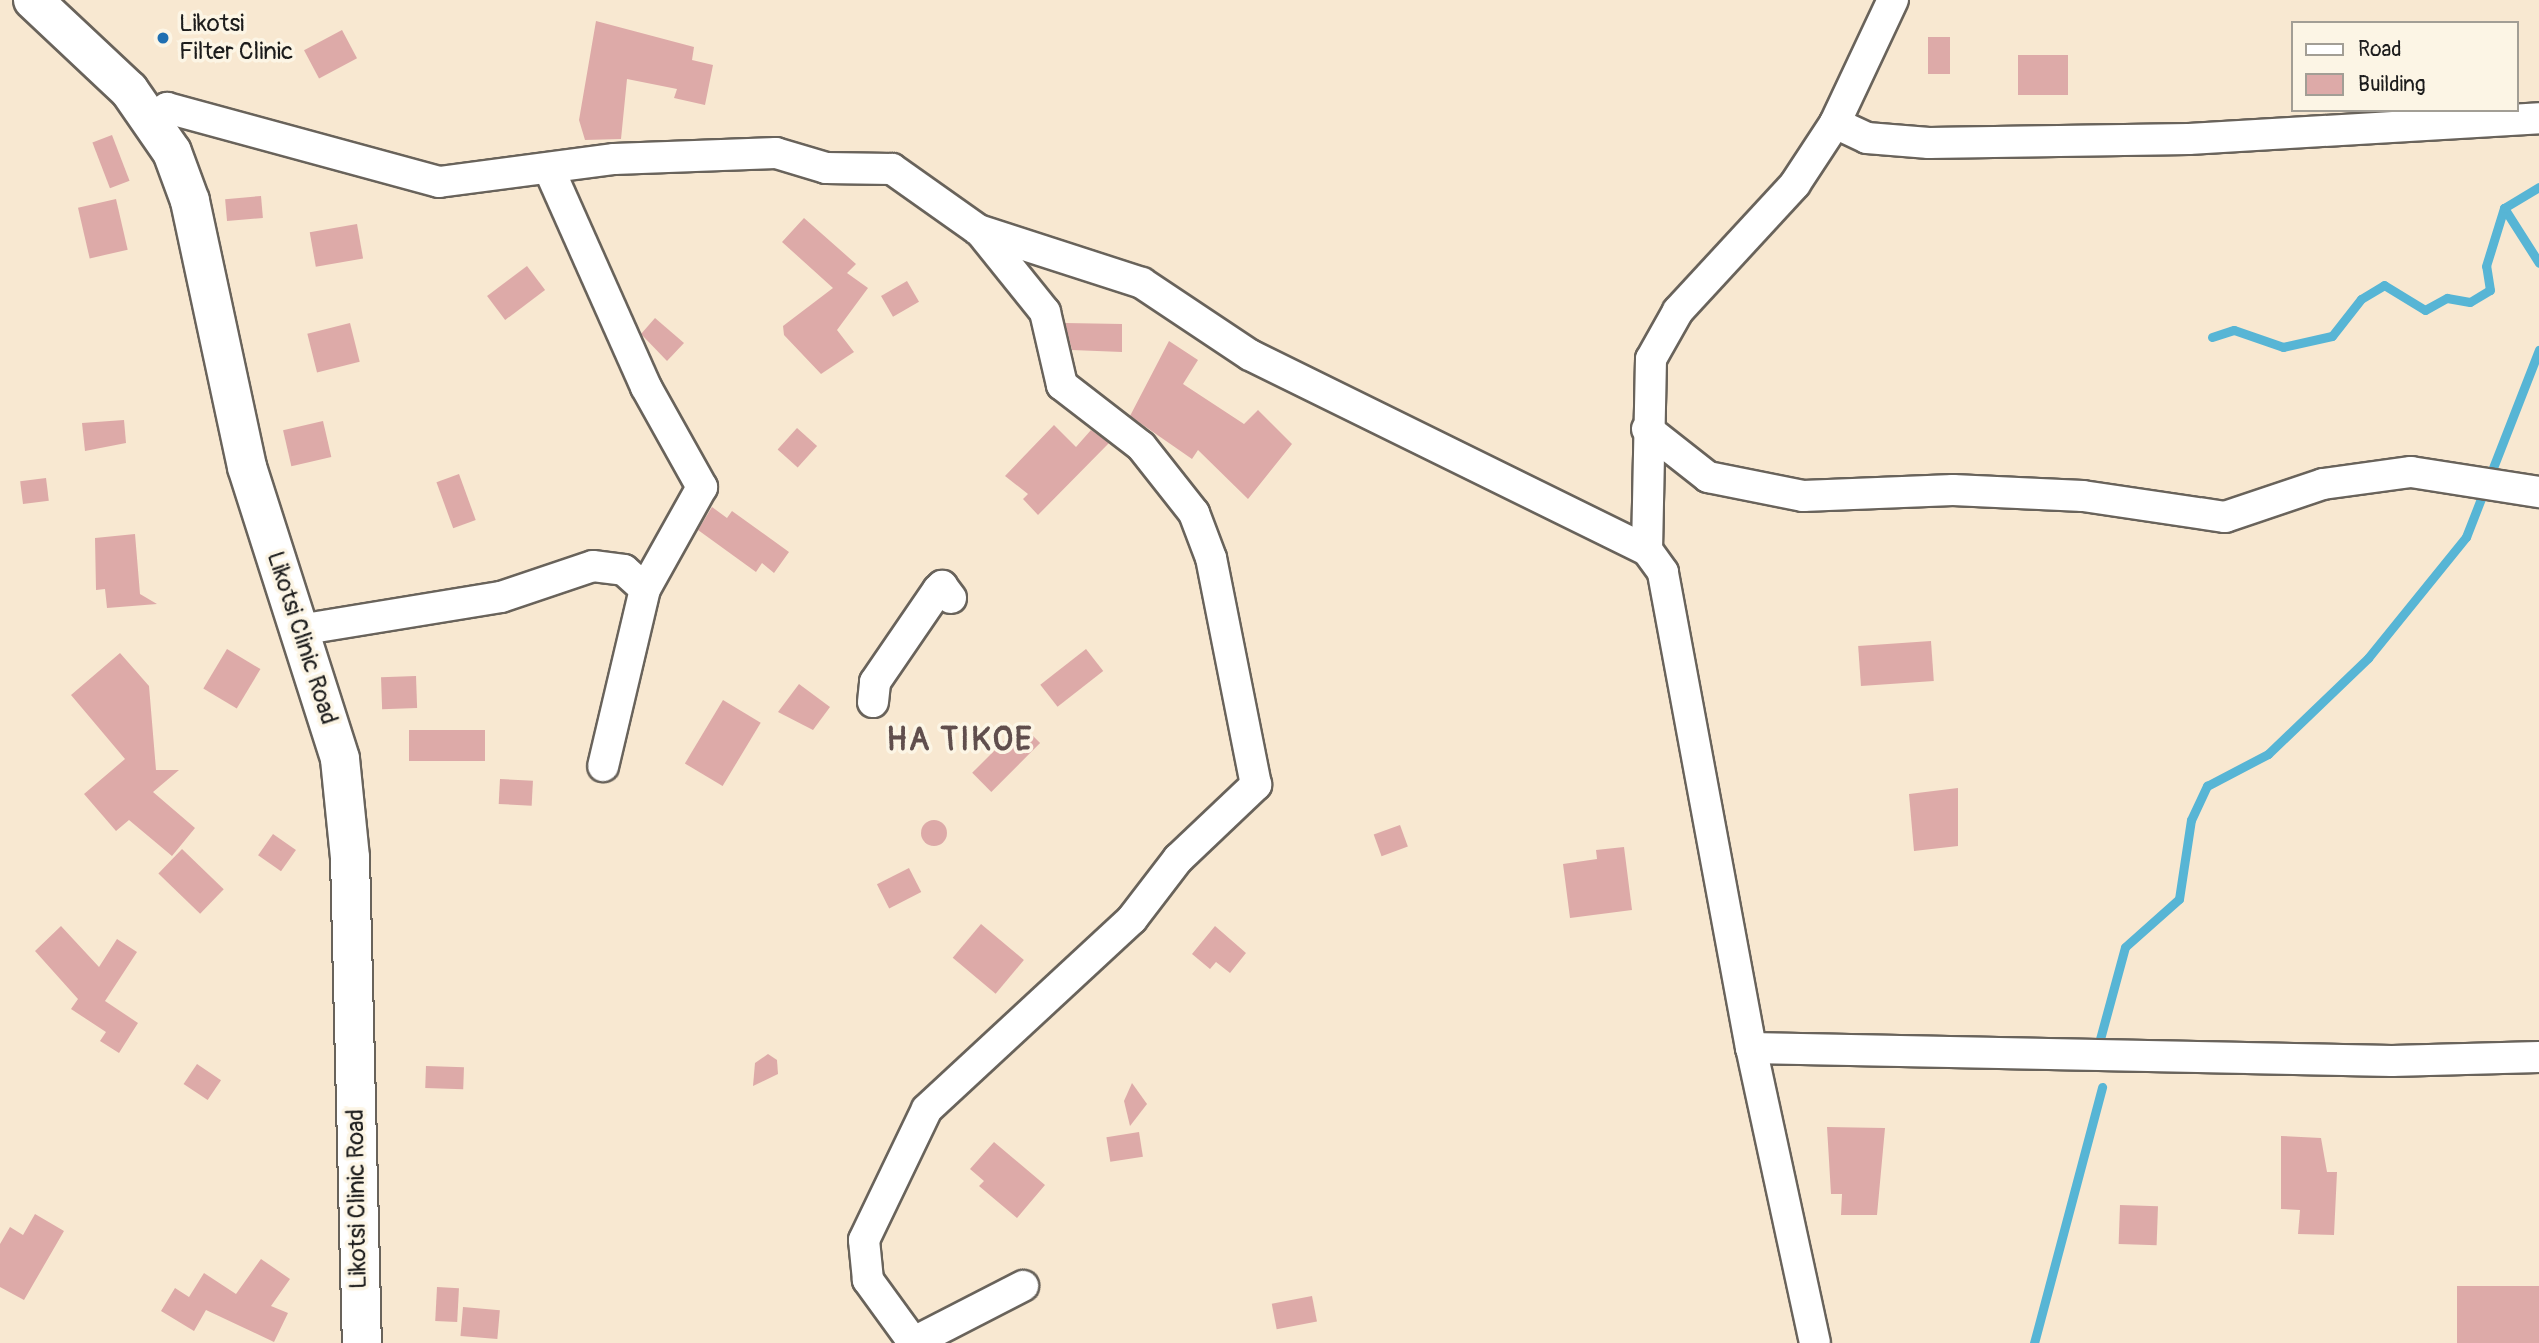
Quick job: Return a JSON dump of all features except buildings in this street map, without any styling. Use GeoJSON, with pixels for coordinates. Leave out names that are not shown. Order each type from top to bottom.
{"type":"FeatureCollection","features":[{"type":"Feature","properties":{"kind":"street","name":"Likotsi Clinic Road"},"geometry":{"type":"LineString","coordinates":[[33,0],[156,122],[190,201],[247,467],[340,759],[350,858],[362,1343]]}},
{"type":"Feature","properties":{"kind":"street"},"geometry":{"type":"LineString","coordinates":[[1647,551],[1647,429],[1651,359],[1678,311],[1795,184],[1835,123],[1893,0]]}},
{"type":"Feature","properties":{"kind":"street"},"geometry":{"type":"LineString","coordinates":[[156,122],[167,108],[439,182],[614,159],[776,153],[826,168],[892,169],[978,230],[1045,312],[1062,385],[1141,446],[1194,513],[1211,558],[1256,785],[1178,859],[1132,919],[927,1109],[864,1240],[868,1280],[913,1342],[1023,1286]]}},
{"type":"Feature","properties":{"kind":"street"},"geometry":{"type":"LineString","coordinates":[[1835,123],[1867,138],[1929,143],[2189,139],[2539,118]]}},
{"type":"Feature","properties":{"kind":"street"},"geometry":{"type":"LineString","coordinates":[[549,169],[646,387],[702,486],[645,589],[603,766]]}},
{"type":"Feature","properties":{"kind":"street"},"geometry":{"type":"LineString","coordinates":[[978,230],[1142,283],[1250,355],[1647,551],[1663,572],[1751,1048],[1815,1343]]}},
{"type":"Feature","properties":{"kind":"street"},"geometry":{"type":"LineString","coordinates":[[1647,429],[1708,477],[1803,496],[1966,490],[2083,496],[2225,517],[2323,484],[2411,472],[2539,492]]}},
{"type":"Feature","properties":{"kind":"street"},"geometry":{"type":"LineString","coordinates":[[299,630],[501,597],[593,566],[624,570],[645,589]]}},
{"type":"Feature","properties":{"kind":"street"},"geometry":{"type":"LineString","coordinates":[[873,702],[874,682],[938,590],[942,586],[951,598]]}},
{"type":"Feature","properties":{"kind":"street"},"geometry":{"type":"LineString","coordinates":[[1751,1048],[2392,1061],[2539,1057]]}},
{"type":"Feature","properties":{"kind":"waterway"},"geometry":{"type":"LineString","coordinates":[[2212,337],[2234,330],[2283,347],[2332,336],[2361,299],[2384,285],[2425,310],[2447,298],[2470,302],[2490,290],[2486,266],[2504,208],[2539,187]]}},
{"type":"Feature","properties":{"kind":"waterway"},"geometry":{"type":"LineString","coordinates":[[2504,208],[2539,263]]}},
{"type":"Feature","properties":{"kind":"waterway"},"geometry":{"type":"LineString","coordinates":[[2100,1039],[2125,947],[2179,899],[2191,820],[2207,786],[2268,754],[2368,658],[2466,537],[2539,350]]}},
{"type":"Feature","properties":{"kind":"waterway"},"geometry":{"type":"LineString","coordinates":[[2034,1343],[2102,1087]]}},
{"type":"Feature","properties":{"kind":"place","name":"Likotsi Filter Clinic"},"geometry":{"type":"Point","coordinates":[163,38]}},
{"type":"Feature","properties":{"kind":"district","name":"HA TIKOE"},"geometry":{"type":"Point","coordinates":[960,740]}}]}
